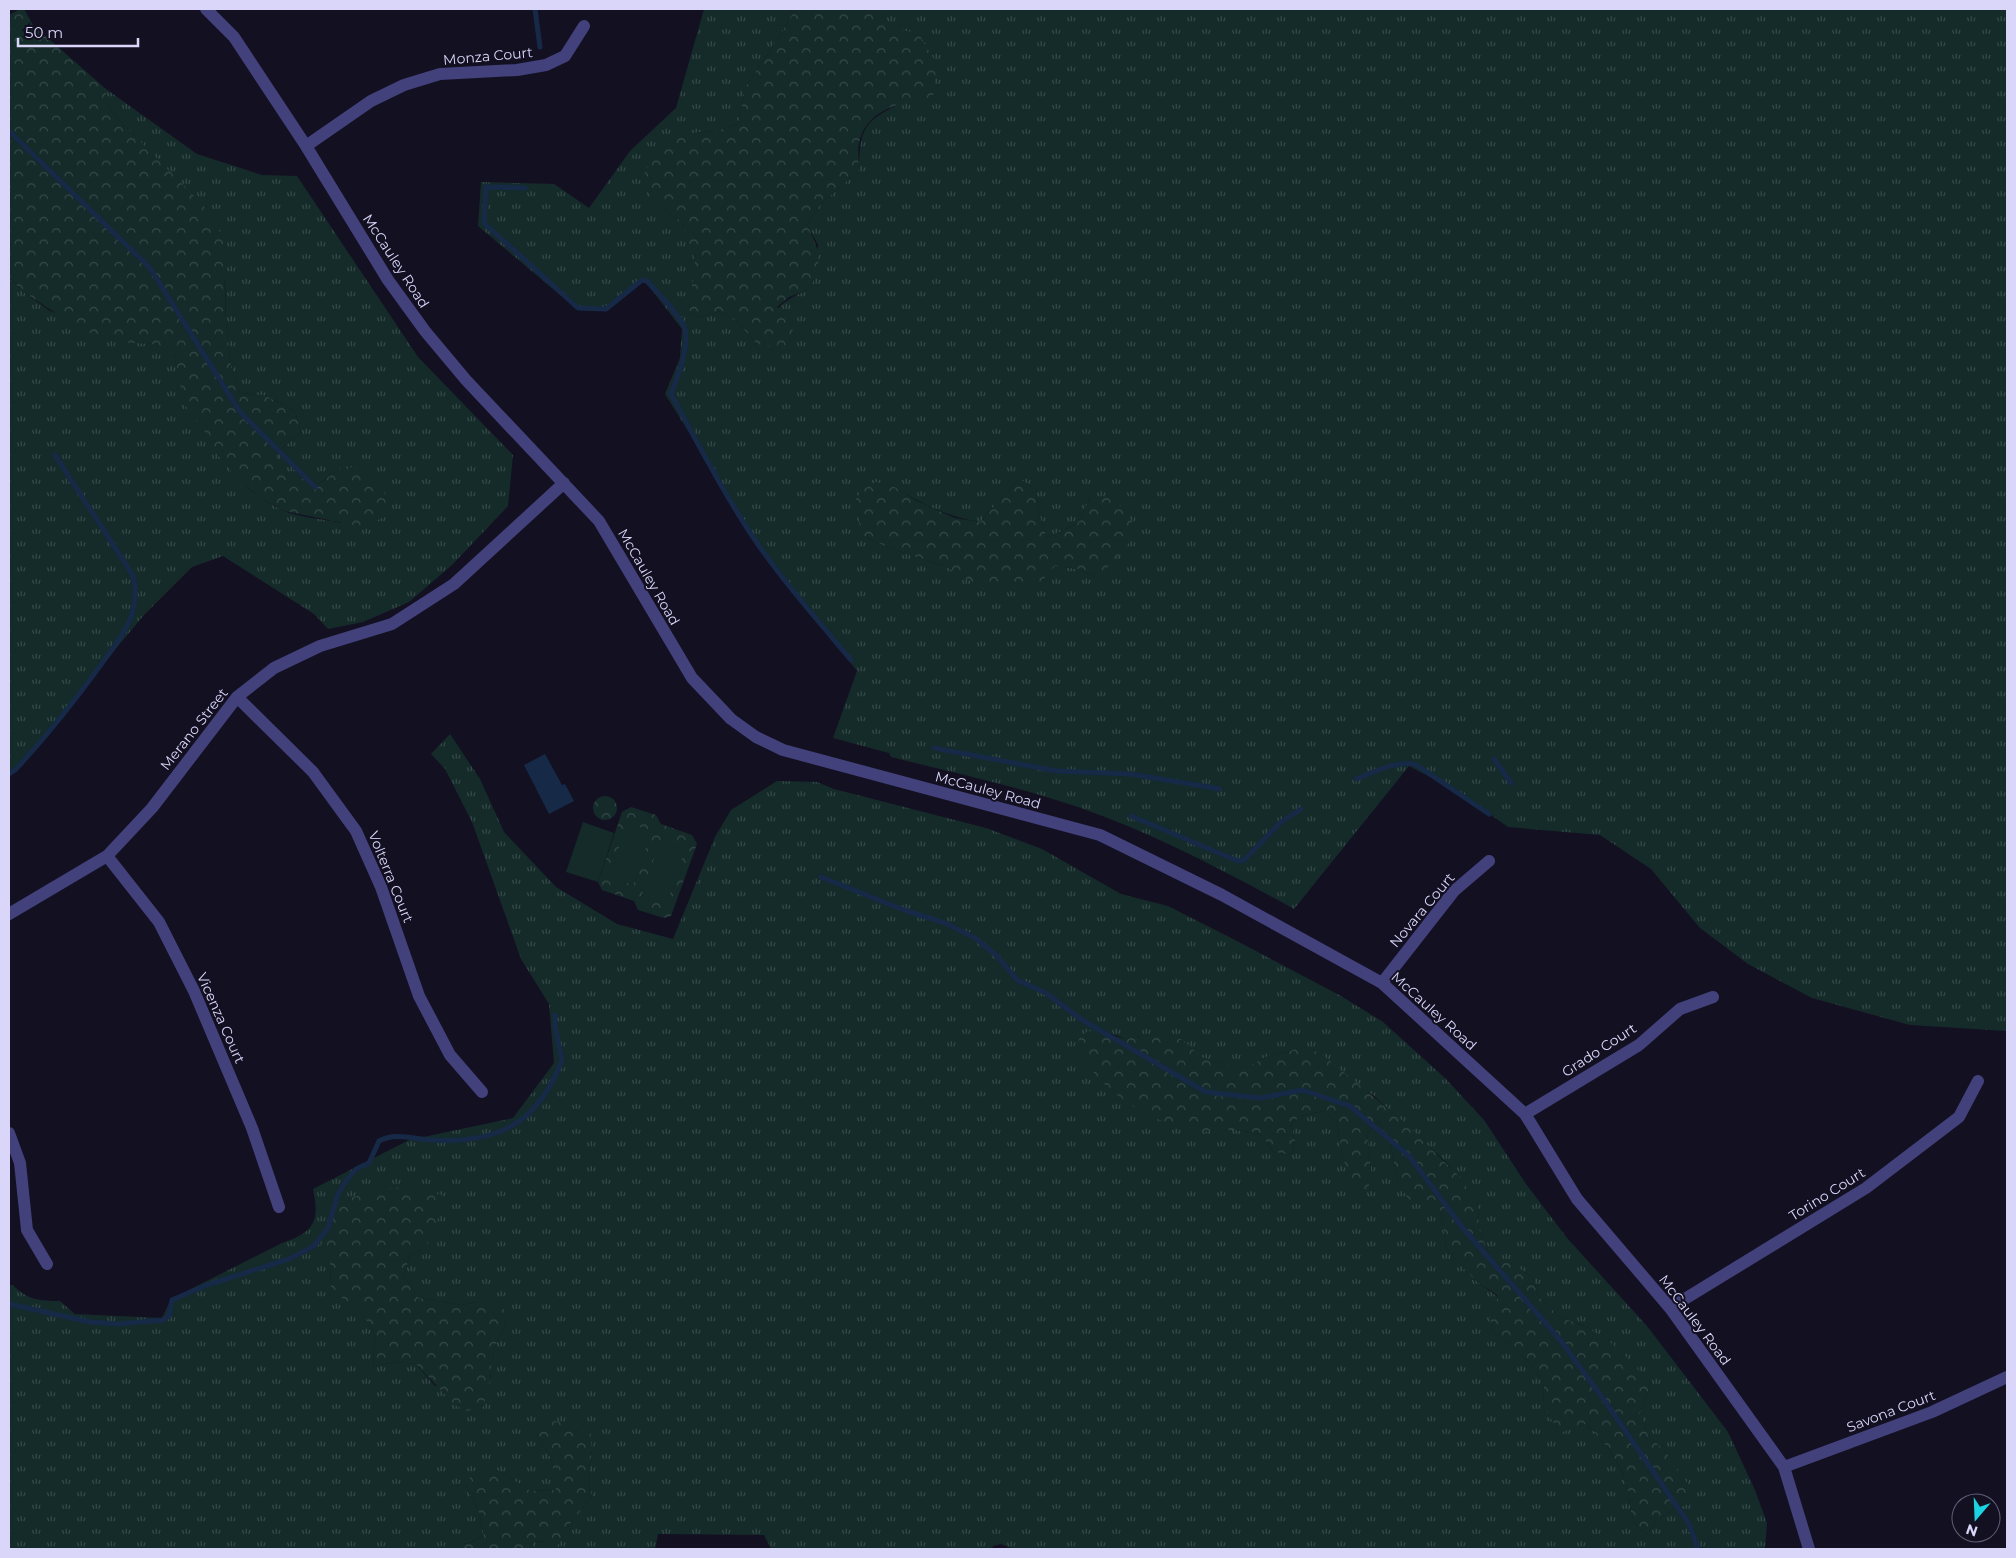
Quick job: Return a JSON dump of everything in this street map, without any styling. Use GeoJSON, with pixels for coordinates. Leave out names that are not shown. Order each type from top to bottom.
{"type":"FeatureCollection","features":[{"type":"Feature","properties":{"kind":"street","name":"McCauley Road"},"geometry":{"type":"LineString","coordinates":[[206,9],[234,37],[306,146],[388,280],[425,331],[466,380],[599,521],[692,678],[732,719],[756,737],[783,750],[1100,835],[1222,895],[1382,983],[1525,1114],[1577,1199],[1670,1308],[1784,1467],[1809,1549]]}},
{"type":"Feature","properties":{"kind":"street","name":"Monza Court"},"geometry":{"type":"LineString","coordinates":[[306,146],[371,101],[404,85],[440,74],[517,70],[546,66],[565,56],[584,26]]}},
{"type":"Feature","properties":{"kind":"street","name":"Merano Street"},"geometry":{"type":"LineString","coordinates":[[9,914],[107,856],[152,808],[237,697],[274,668],[320,646],[392,624],[454,584],[564,483]]}},
{"type":"Feature","properties":{"kind":"street","name":"Volterra Court"},"geometry":{"type":"LineString","coordinates":[[237,697],[313,772],[356,830],[381,887],[419,996],[450,1054],[482,1092]]}},
{"type":"Feature","properties":{"kind":"street","name":"Vicenza Court"},"geometry":{"type":"LineString","coordinates":[[107,856],[159,922],[194,991],[252,1128],[279,1208]]}},
{"type":"Feature","properties":{"kind":"street","name":"Novara Court"},"geometry":{"type":"LineString","coordinates":[[1382,983],[1454,891],[1489,861]]}},
{"type":"Feature","properties":{"kind":"street","name":"Grado Court"},"geometry":{"type":"LineString","coordinates":[[1525,1114],[1639,1045],[1680,1009],[1713,997]]}},
{"type":"Feature","properties":{"kind":"street","name":"Torino Court"},"geometry":{"type":"LineString","coordinates":[[1670,1308],[1866,1188],[1960,1117],[1978,1081]]}},
{"type":"Feature","properties":{"kind":"street"},"geometry":{"type":"LineString","coordinates":[[9,1132],[20,1163],[27,1230],[47,1264]]}},
{"type":"Feature","properties":{"kind":"street","name":"Savona Court"},"geometry":{"type":"LineString","coordinates":[[1784,1467],[1932,1412],[2007,1377]]}},
{"type":"Feature","properties":{"kind":"green space"},"geometry":{"type":"Polygon","coordinates":[[[24,9],[33,25],[106,89],[106,102],[119,120],[203,205],[223,237],[226,321],[231,367],[240,393],[266,396],[295,411],[301,433],[281,449],[274,469],[319,484],[343,466],[370,470],[390,502],[384,517],[363,527],[284,511],[262,499],[241,482],[220,458],[206,433],[184,404],[174,354],[152,344],[114,342],[78,328],[22,291],[9,277],[9,15],[24,9]]]}},
{"type":"Feature","properties":{"kind":"green space"},"geometry":{"type":"Polygon","coordinates":[[[704,9],[795,9],[781,34],[746,86],[738,124],[716,131],[693,133],[652,202],[682,222],[696,261],[689,310],[698,318],[721,311],[737,322],[757,344],[772,316],[782,304],[810,289],[818,245],[807,224],[820,205],[859,170],[861,143],[867,126],[881,114],[905,101],[890,28],[876,9],[2007,9],[2007,1031],[1910,1025],[1812,998],[1748,964],[1700,928],[1651,869],[1600,835],[1508,827],[1457,791],[1409,766],[1294,909],[1188,854],[1106,817],[1032,793],[891,757],[889,753],[833,738],[857,671],[758,543],[665,394],[680,358],[682,329],[644,280],[600,310],[571,304],[478,226],[481,182],[554,184],[589,208],[630,151],[676,108],[704,9]],[[1019,479],[980,522],[957,517],[935,509],[893,486],[861,535],[892,549],[949,568],[965,577],[1055,566],[1078,569],[1098,578],[1090,498],[1078,523],[1047,538],[1039,514],[1036,489],[1019,479]]]}},
{"type":"Feature","properties":{"kind":"green space"},"geometry":{"type":"Polygon","coordinates":[[[795,9],[876,9],[891,28],[918,33],[937,64],[933,98],[900,104],[889,108],[871,120],[865,128],[859,143],[859,170],[820,205],[807,224],[817,249],[817,271],[810,289],[789,297],[777,307],[793,327],[791,342],[781,348],[757,344],[737,322],[721,311],[698,318],[689,310],[695,261],[682,222],[652,202],[644,174],[661,144],[693,133],[716,131],[738,124],[746,86],[781,34],[795,9]]]}},
{"type":"Feature","properties":{"kind":"green space"},"geometry":{"type":"Polygon","coordinates":[[[106,89],[197,154],[262,175],[297,176],[418,357],[513,455],[508,506],[452,565],[409,602],[363,622],[328,629],[314,614],[223,556],[192,567],[144,615],[9,776],[9,277],[22,291],[50,311],[138,342],[152,344],[174,354],[182,380],[209,436],[228,466],[239,479],[252,491],[282,510],[341,523],[343,466],[319,484],[273,469],[281,449],[301,433],[295,411],[266,396],[240,393],[231,367],[226,321],[225,281],[183,186],[119,120],[106,102],[106,89]]]}},
{"type":"Feature","properties":{"kind":"green space"},"geometry":{"type":"Polygon","coordinates":[[[1019,479],[1036,489],[1039,514],[1047,538],[1078,523],[1090,498],[1114,498],[1132,521],[1128,545],[1098,578],[1078,569],[1055,566],[1038,585],[984,589],[949,568],[892,549],[861,535],[856,499],[862,490],[876,482],[893,486],[917,501],[955,518],[980,522],[1019,479]]]}},
{"type":"Feature","properties":{"kind":"green space"},"geometry":{"type":"Polygon","coordinates":[[[450,734],[480,779],[504,832],[556,887],[617,924],[673,939],[715,837],[731,810],[777,781],[817,782],[834,789],[986,828],[1042,849],[1121,894],[1168,906],[1341,996],[1383,1022],[1445,1078],[1484,1120],[1526,1184],[1567,1238],[1647,1326],[1728,1432],[1755,1490],[1767,1523],[1765,1549],[1013,1549],[1001,1544],[993,1546],[992,1549],[771,1549],[764,1535],[658,1534],[655,1549],[533,1549],[533,1542],[545,1541],[558,1544],[569,1525],[592,1497],[588,1477],[592,1450],[537,1434],[552,1460],[557,1490],[531,1491],[497,1470],[466,1484],[479,1513],[484,1536],[465,1544],[464,1549],[9,1549],[9,1285],[13,1285],[23,1294],[34,1299],[60,1301],[75,1314],[162,1318],[171,1299],[308,1230],[315,1218],[316,1210],[313,1189],[409,1140],[513,1118],[554,1063],[549,1004],[521,959],[472,822],[445,769],[431,754],[450,734]],[[1109,1033],[1201,1131],[1231,1129],[1260,1134],[1274,1152],[1291,1155],[1295,1141],[1291,1123],[1304,1115],[1324,1111],[1336,1122],[1343,1157],[1371,1171],[1367,1133],[1378,1121],[1388,1135],[1398,1181],[1440,1209],[1447,1251],[1474,1279],[1498,1297],[1490,1320],[1493,1331],[1526,1359],[1544,1382],[1543,1404],[1559,1432],[1586,1424],[1604,1443],[1618,1463],[1625,1480],[1632,1515],[1639,1528],[1646,1535],[1665,1515],[1690,1503],[1665,1451],[1648,1435],[1640,1413],[1651,1383],[1587,1327],[1560,1317],[1538,1296],[1533,1278],[1511,1263],[1493,1263],[1479,1230],[1478,1206],[1447,1163],[1373,1095],[1295,1049],[1268,1056],[1251,1065],[1227,1065],[1200,1057],[1183,1040],[1141,1036],[1126,1039],[1109,1033]],[[427,1245],[330,1263],[331,1287],[340,1297],[361,1309],[375,1336],[373,1366],[396,1362],[416,1364],[435,1386],[490,1381],[493,1351],[506,1323],[478,1302],[462,1305],[419,1298],[404,1276],[409,1257],[427,1245]]]}},
{"type":"Feature","properties":{"kind":"green space"},"geometry":{"type":"Polygon","coordinates":[[[605,796],[613,800],[617,808],[613,816],[605,820],[597,816],[593,808],[597,800],[605,796]]]}},
{"type":"Feature","properties":{"kind":"green space"},"geometry":{"type":"Polygon","coordinates":[[[631,807],[656,815],[661,824],[692,835],[697,844],[671,916],[664,918],[638,910],[634,901],[602,890],[598,882],[622,812],[631,807]]]}},
{"type":"Feature","properties":{"kind":"green space"},"geometry":{"type":"Polygon","coordinates":[[[583,822],[614,833],[598,882],[566,872],[583,822]]]}},
{"type":"Feature","properties":{"kind":"green space"},"geometry":{"type":"Polygon","coordinates":[[[627,823],[652,831],[633,885],[609,877],[627,823]]]}},
{"type":"Feature","properties":{"kind":"green space"},"geometry":{"type":"Polygon","coordinates":[[[660,841],[685,849],[667,903],[642,895],[660,841]]]}},
{"type":"Feature","properties":{"kind":"green space"},"geometry":{"type":"Polygon","coordinates":[[[1089,1030],[1126,1039],[1160,1032],[1183,1040],[1201,1057],[1227,1065],[1251,1065],[1268,1056],[1295,1049],[1319,1052],[1403,1121],[1460,1177],[1478,1206],[1479,1230],[1493,1263],[1511,1263],[1533,1278],[1538,1296],[1560,1317],[1587,1327],[1617,1347],[1651,1383],[1640,1413],[1648,1435],[1665,1451],[1688,1484],[1690,1503],[1665,1515],[1646,1535],[1639,1528],[1632,1515],[1628,1489],[1622,1471],[1604,1443],[1586,1424],[1559,1433],[1543,1404],[1544,1382],[1526,1359],[1493,1331],[1490,1320],[1498,1296],[1474,1279],[1447,1251],[1440,1209],[1408,1199],[1398,1181],[1388,1135],[1378,1121],[1367,1133],[1371,1171],[1368,1192],[1353,1193],[1336,1122],[1324,1111],[1304,1115],[1291,1123],[1295,1141],[1291,1155],[1274,1152],[1260,1134],[1234,1130],[1199,1131],[1162,1121],[1128,1104],[1100,1080],[1087,1065],[1076,1049],[1079,1039],[1089,1030]]]}},
{"type":"Feature","properties":{"kind":"green space"},"geometry":{"type":"Polygon","coordinates":[[[404,1187],[442,1195],[438,1218],[427,1245],[409,1257],[404,1276],[419,1298],[462,1305],[478,1302],[504,1308],[506,1323],[493,1351],[490,1381],[483,1407],[467,1411],[455,1405],[416,1364],[396,1362],[373,1366],[375,1336],[361,1310],[340,1297],[331,1287],[330,1263],[321,1246],[329,1216],[334,1209],[342,1202],[363,1194],[404,1187]]]}},
{"type":"Feature","properties":{"kind":"green space"},"geometry":{"type":"Polygon","coordinates":[[[549,1420],[590,1427],[592,1450],[588,1477],[592,1497],[569,1525],[558,1545],[545,1541],[533,1542],[533,1549],[464,1549],[464,1545],[484,1536],[479,1513],[466,1484],[474,1471],[497,1470],[531,1491],[556,1490],[552,1460],[537,1434],[549,1420]]]}},
{"type":"Feature","properties":{"kind":"water"},"geometry":{"type":"Polygon","coordinates":[[[545,754],[562,785],[565,784],[574,801],[549,814],[524,765],[545,754]]]}},
{"type":"Feature","properties":{"kind":"waterway"},"geometry":{"type":"LineString","coordinates":[[535,9],[540,47]]}},
{"type":"Feature","properties":{"kind":"waterway"},"geometry":{"type":"LineString","coordinates":[[9,131],[150,268],[240,412],[315,487]]}},
{"type":"Feature","properties":{"kind":"waterway"},"geometry":{"type":"LineString","coordinates":[[525,188],[486,187],[484,223],[578,308],[606,309],[642,280],[647,281],[672,308],[684,326],[686,341],[685,351],[671,394],[718,480],[749,531],[785,581],[851,660]]}},
{"type":"Feature","properties":{"kind":"waterway"},"geometry":{"type":"LineString","coordinates":[[9,774],[15,770],[48,732],[112,650],[126,628],[134,604],[135,585],[132,574],[55,455]]}},
{"type":"Feature","properties":{"kind":"waterway"},"geometry":{"type":"LineString","coordinates":[[934,748],[1057,771],[1131,774],[1220,789]]}},
{"type":"Feature","properties":{"kind":"waterway"},"geometry":{"type":"LineString","coordinates":[[1494,759],[1511,783]]}},
{"type":"Feature","properties":{"kind":"waterway"},"geometry":{"type":"LineString","coordinates":[[1356,779],[1400,764],[1415,764],[1489,814]]}},
{"type":"Feature","properties":{"kind":"waterway"},"geometry":{"type":"LineString","coordinates":[[1131,816],[1238,861],[1244,860],[1281,822],[1301,809]]}},
{"type":"Feature","properties":{"kind":"waterway"},"geometry":{"type":"LineString","coordinates":[[821,877],[904,910],[945,923],[975,938],[997,956],[1017,980],[1046,993],[1082,1020],[1206,1092],[1260,1098],[1303,1090],[1350,1106],[1410,1157],[1462,1227],[1561,1341],[1607,1404],[1689,1524],[1698,1549]]}},
{"type":"Feature","properties":{"kind":"waterway"},"geometry":{"type":"LineString","coordinates":[[9,1304],[90,1322],[118,1324],[163,1320],[169,1316],[172,1300],[207,1285],[289,1259],[314,1246],[328,1228],[338,1194],[346,1181],[356,1169],[369,1163],[379,1141],[398,1136],[431,1140],[476,1138],[512,1126],[527,1114],[541,1100],[562,1060],[555,1027],[555,1015]]}}]}
